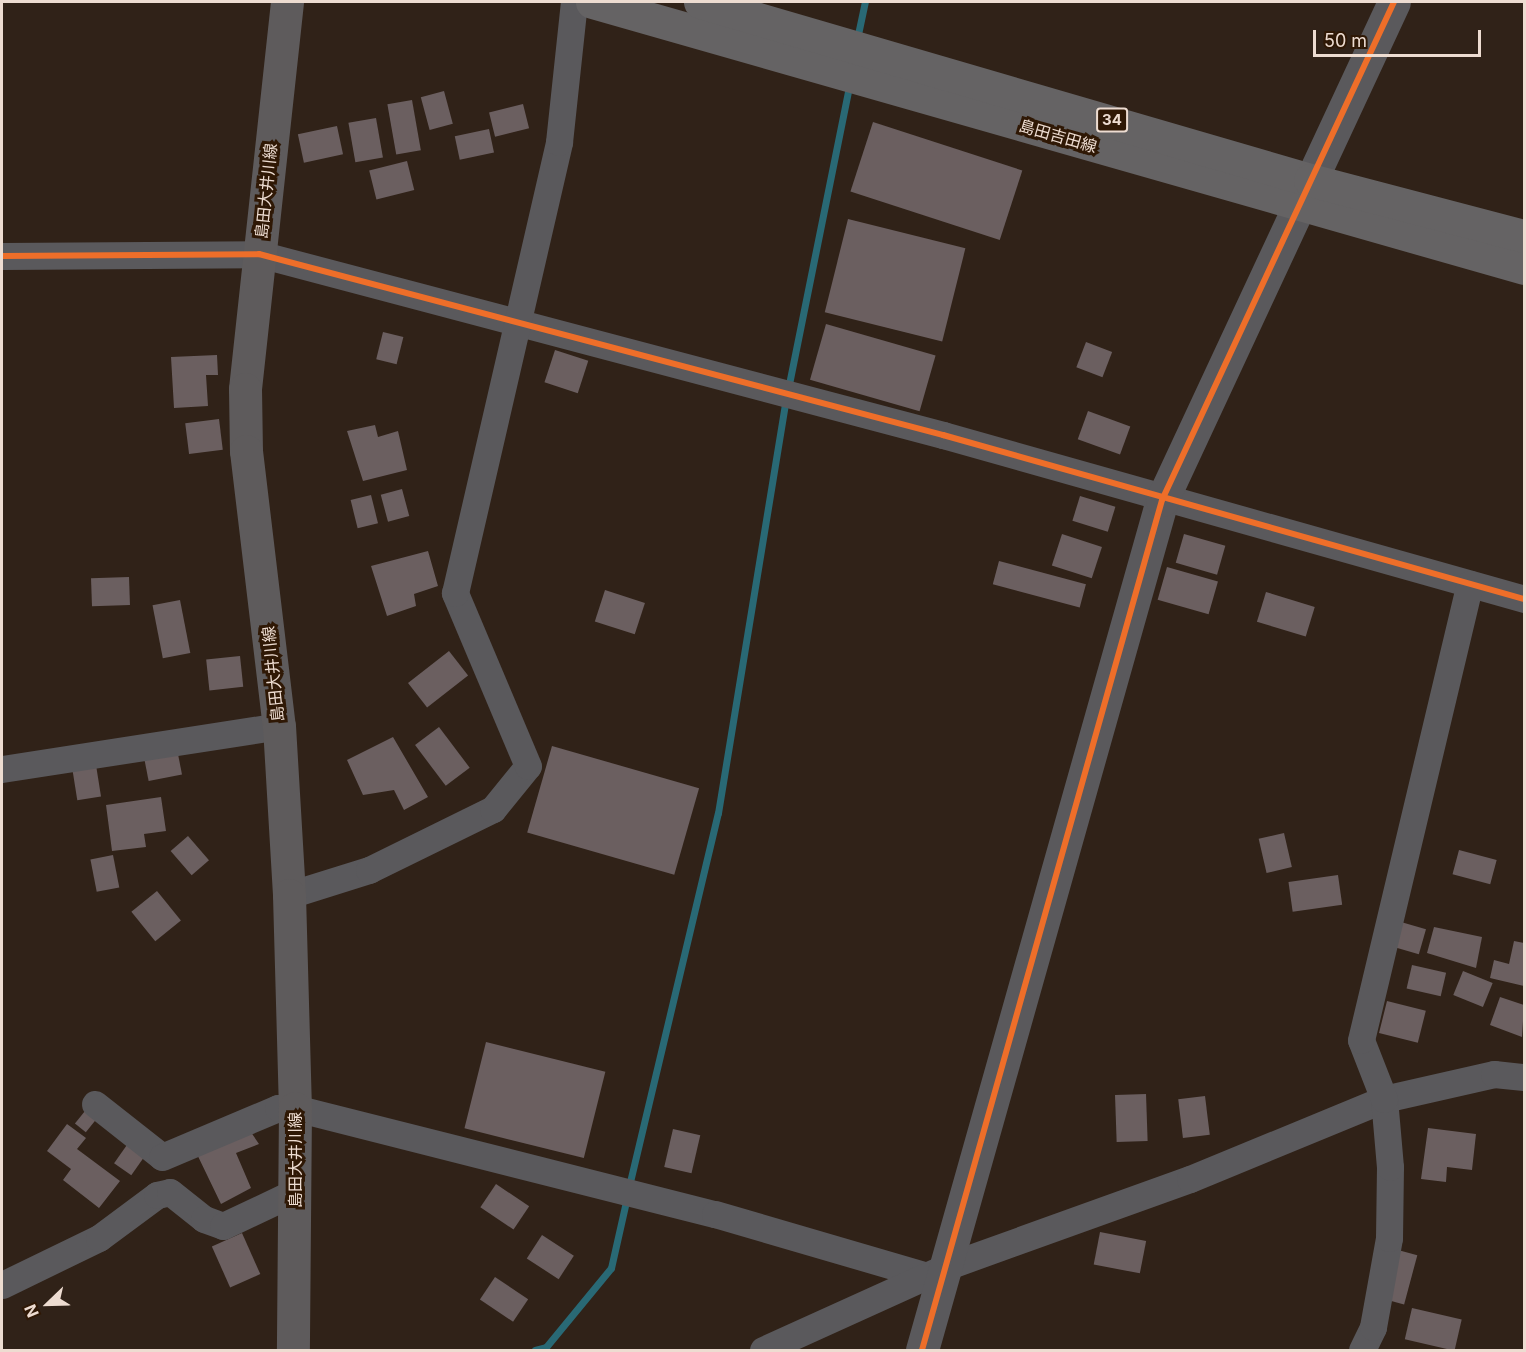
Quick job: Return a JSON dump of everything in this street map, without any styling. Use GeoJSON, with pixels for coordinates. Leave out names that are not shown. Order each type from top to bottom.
{"type":"FeatureCollection","features":[{"type":"Feature","properties":{"kind":"main road","name":"島田大井川線"},"geometry":{"type":"LineString","coordinates":[[287,2],[246,389],[246,451],[279,726],[289,896],[295,1108],[292,1350]]}},
{"type":"Feature","properties":{"kind":"main road","name":"島田吉田線"},"geometry":{"type":"LineString","coordinates":[[592,2],[1305,192],[1524,236]]}},
{"type":"Feature","properties":{"kind":"main road","name":"島田吉田線"},"geometry":{"type":"LineString","coordinates":[[700,2],[1305,192],[1524,268]]}},
{"type":"Feature","properties":{"kind":"street"},"geometry":{"type":"LineString","coordinates":[[289,896],[369,870],[494,809],[528,766],[455,593],[559,142],[574,2]]}},
{"type":"Feature","properties":{"kind":"street"},"geometry":{"type":"LineString","coordinates":[[922,1350],[937,1271],[1162,500],[1394,2]]}},
{"type":"Feature","properties":{"kind":"street"},"geometry":{"type":"LineString","coordinates":[[2,256],[260,254],[943,435],[1162,500],[1524,599]]}},
{"type":"Feature","properties":{"kind":"street"},"geometry":{"type":"LineString","coordinates":[[1362,1350],[1373,1327],[1389,1238],[1390,1167],[1384,1098],[1361,1040],[1470,584]]}},
{"type":"Feature","properties":{"kind":"street"},"geometry":{"type":"LineString","coordinates":[[2,769],[279,726]]}},
{"type":"Feature","properties":{"kind":"street"},"geometry":{"type":"LineString","coordinates":[[763,1350],[937,1271],[1190,1179],[1384,1098],[1494,1074],[1524,1077]]}},
{"type":"Feature","properties":{"kind":"street"},"geometry":{"type":"LineString","coordinates":[[95,1104],[162,1157],[278,1108],[295,1108],[937,1271]]}},
{"type":"Feature","properties":{"kind":"street"},"geometry":{"type":"LineString","coordinates":[[2,1285],[99,1238],[157,1195],[170,1192],[204,1219],[223,1226],[295,1192]]}},
{"type":"Feature","properties":{"kind":"building"},"geometry":{"type":"Polygon","coordinates":[[[444,91],[453,124],[430,130],[421,97],[444,91]]]}},
{"type":"Feature","properties":{"kind":"building"},"geometry":{"type":"Polygon","coordinates":[[[412,100],[421,150],[396,155],[387,104],[412,100]]]}},
{"type":"Feature","properties":{"kind":"building"},"geometry":{"type":"Polygon","coordinates":[[[523,104],[529,128],[495,137],[489,112],[523,104]]]}},
{"type":"Feature","properties":{"kind":"building"},"geometry":{"type":"Polygon","coordinates":[[[376,118],[383,157],[355,162],[348,123],[376,118]]]}},
{"type":"Feature","properties":{"kind":"building"},"geometry":{"type":"Polygon","coordinates":[[[873,122],[1022,171],[1000,240],[850,191],[873,122]]]}},
{"type":"Feature","properties":{"kind":"building"},"geometry":{"type":"Polygon","coordinates":[[[337,126],[343,154],[304,163],[298,134],[337,126]]]}},
{"type":"Feature","properties":{"kind":"building"},"geometry":{"type":"Polygon","coordinates":[[[489,129],[494,152],[460,160],[455,136],[489,129]]]}},
{"type":"Feature","properties":{"kind":"building"},"geometry":{"type":"Polygon","coordinates":[[[407,161],[414,190],[376,200],[369,170],[407,161]]]}},
{"type":"Feature","properties":{"kind":"building"},"geometry":{"type":"Polygon","coordinates":[[[848,219],[965,248],[942,341],[825,312],[848,219]]]}},
{"type":"Feature","properties":{"kind":"building"},"geometry":{"type":"Polygon","coordinates":[[[826,324],[936,355],[920,411],[810,380],[826,324]]]}},
{"type":"Feature","properties":{"kind":"building"},"geometry":{"type":"Polygon","coordinates":[[[383,332],[403,337],[397,364],[376,359],[383,332]]]}},
{"type":"Feature","properties":{"kind":"building"},"geometry":{"type":"Polygon","coordinates":[[[1086,342],[1112,352],[1102,377],[1076,367],[1086,342]]]}},
{"type":"Feature","properties":{"kind":"building"},"geometry":{"type":"Polygon","coordinates":[[[555,350],[588,361],[578,393],[544,382],[555,350]]]}},
{"type":"Feature","properties":{"kind":"building"},"geometry":{"type":"Polygon","coordinates":[[[217,355],[218,375],[206,375],[208,406],[174,408],[171,357],[217,355]]]}},
{"type":"Feature","properties":{"kind":"building"},"geometry":{"type":"Polygon","coordinates":[[[1088,411],[1130,426],[1120,455],[1078,439],[1088,411]]]}},
{"type":"Feature","properties":{"kind":"building"},"geometry":{"type":"Polygon","coordinates":[[[219,419],[223,450],[189,454],[185,423],[219,419]]]}},
{"type":"Feature","properties":{"kind":"building"},"geometry":{"type":"Polygon","coordinates":[[[375,425],[378,437],[398,431],[407,470],[363,481],[347,431],[375,425]]]}},
{"type":"Feature","properties":{"kind":"building"},"geometry":{"type":"Polygon","coordinates":[[[402,489],[409,516],[388,522],[381,495],[402,489]]]}},
{"type":"Feature","properties":{"kind":"building"},"geometry":{"type":"Polygon","coordinates":[[[371,495],[378,523],[358,528],[351,500],[371,495]]]}},
{"type":"Feature","properties":{"kind":"building"},"geometry":{"type":"Polygon","coordinates":[[[1080,496],[1115,507],[1108,532],[1072,521],[1080,496]]]}},
{"type":"Feature","properties":{"kind":"building"},"geometry":{"type":"Polygon","coordinates":[[[1062,534],[1102,547],[1092,578],[1052,565],[1062,534]]]}},
{"type":"Feature","properties":{"kind":"building"},"geometry":{"type":"Polygon","coordinates":[[[1184,534],[1225,546],[1217,575],[1176,563],[1184,534]]]}},
{"type":"Feature","properties":{"kind":"building"},"geometry":{"type":"Polygon","coordinates":[[[428,551],[438,586],[414,594],[416,606],[387,616],[371,566],[428,551]]]}},
{"type":"Feature","properties":{"kind":"building"},"geometry":{"type":"Polygon","coordinates":[[[999,561],[1086,584],[1080,607],[993,584],[999,561]]]}},
{"type":"Feature","properties":{"kind":"building"},"geometry":{"type":"Polygon","coordinates":[[[1167,567],[1218,582],[1209,614],[1158,600],[1167,567]]]}},
{"type":"Feature","properties":{"kind":"building"},"geometry":{"type":"Polygon","coordinates":[[[129,577],[130,605],[92,606],[91,578],[129,577]]]}},
{"type":"Feature","properties":{"kind":"building"},"geometry":{"type":"Polygon","coordinates":[[[605,590],[645,603],[635,634],[595,621],[605,590]]]}},
{"type":"Feature","properties":{"kind":"building"},"geometry":{"type":"Polygon","coordinates":[[[1266,592],[1315,607],[1306,637],[1257,622],[1266,592]]]}},
{"type":"Feature","properties":{"kind":"building"},"geometry":{"type":"Polygon","coordinates":[[[180,600],[190,653],[163,658],[153,605],[180,600]]]}},
{"type":"Feature","properties":{"kind":"building"},"geometry":{"type":"Polygon","coordinates":[[[449,651],[468,675],[427,707],[408,683],[449,651]]]}},
{"type":"Feature","properties":{"kind":"building"},"geometry":{"type":"Polygon","coordinates":[[[240,656],[243,687],[209,690],[206,660],[240,656]]]}},
{"type":"Feature","properties":{"kind":"building"},"geometry":{"type":"Polygon","coordinates":[[[439,727],[470,768],[446,786],[415,745],[439,727]]]}},
{"type":"Feature","properties":{"kind":"building"},"geometry":{"type":"Polygon","coordinates":[[[393,737],[428,797],[404,810],[394,790],[363,795],[347,760],[393,737]]]}},
{"type":"Feature","properties":{"kind":"building"},"geometry":{"type":"Polygon","coordinates":[[[552,746],[699,788],[674,875],[527,833],[552,746]]]}},
{"type":"Feature","properties":{"kind":"building"},"geometry":{"type":"Polygon","coordinates":[[[178,754],[182,775],[149,781],[145,760],[178,754]]]}},
{"type":"Feature","properties":{"kind":"building"},"geometry":{"type":"Polygon","coordinates":[[[96,765],[101,797],[77,800],[72,769],[96,765]]]}},
{"type":"Feature","properties":{"kind":"building"},"geometry":{"type":"Polygon","coordinates":[[[161,797],[166,831],[144,834],[146,847],[112,851],[106,805],[161,797]]]}},
{"type":"Feature","properties":{"kind":"building"},"geometry":{"type":"Polygon","coordinates":[[[1284,833],[1292,867],[1267,873],[1259,839],[1284,833]]]}},
{"type":"Feature","properties":{"kind":"building"},"geometry":{"type":"Polygon","coordinates":[[[188,836],[209,860],[192,875],[171,851],[188,836]]]}},
{"type":"Feature","properties":{"kind":"building"},"geometry":{"type":"Polygon","coordinates":[[[1459,850],[1497,860],[1490,884],[1453,874],[1459,850]]]}},
{"type":"Feature","properties":{"kind":"building"},"geometry":{"type":"Polygon","coordinates":[[[113,855],[119,887],[97,892],[90,859],[113,855]]]}},
{"type":"Feature","properties":{"kind":"building"},"geometry":{"type":"Polygon","coordinates":[[[1338,875],[1342,905],[1293,912],[1288,882],[1338,875]]]}},
{"type":"Feature","properties":{"kind":"building"},"geometry":{"type":"Polygon","coordinates":[[[157,891],[181,921],[155,941],[131,912],[157,891]]]}},
{"type":"Feature","properties":{"kind":"building"},"geometry":{"type":"Polygon","coordinates":[[[1401,922],[1426,929],[1419,954],[1394,947],[1401,922]]]}},
{"type":"Feature","properties":{"kind":"building"},"geometry":{"type":"Polygon","coordinates":[[[1434,927],[1482,937],[1476,968],[1427,953],[1434,927]]]}},
{"type":"Feature","properties":{"kind":"building"},"geometry":{"type":"Polygon","coordinates":[[[1514,941],[1524,943],[1524,986],[1490,978],[1494,960],[1509,964],[1514,941]]]}},
{"type":"Feature","properties":{"kind":"building"},"geometry":{"type":"Polygon","coordinates":[[[1412,965],[1446,973],[1441,996],[1407,988],[1412,965]]]}},
{"type":"Feature","properties":{"kind":"building"},"geometry":{"type":"Polygon","coordinates":[[[1463,971],[1493,983],[1483,1007],[1453,995],[1463,971]]]}},
{"type":"Feature","properties":{"kind":"building"},"geometry":{"type":"Polygon","coordinates":[[[1500,997],[1524,1005],[1522,1037],[1490,1025],[1500,997]]]}},
{"type":"Feature","properties":{"kind":"building"},"geometry":{"type":"Polygon","coordinates":[[[1387,1001],[1426,1011],[1418,1043],[1379,1033],[1387,1001]]]}},
{"type":"Feature","properties":{"kind":"building"},"geometry":{"type":"Polygon","coordinates":[[[486,1042],[605,1072],[584,1158],[464,1128],[486,1042]]]}},
{"type":"Feature","properties":{"kind":"building"},"geometry":{"type":"Polygon","coordinates":[[[1146,1094],[1148,1141],[1117,1142],[1115,1095],[1146,1094]]]}},
{"type":"Feature","properties":{"kind":"building"},"geometry":{"type":"Polygon","coordinates":[[[1205,1096],[1210,1135],[1183,1138],[1178,1099],[1205,1096]]]}},
{"type":"Feature","properties":{"kind":"building"},"geometry":{"type":"Polygon","coordinates":[[[85,1111],[96,1120],[86,1132],[75,1123],[85,1111]]]}},
{"type":"Feature","properties":{"kind":"building"},"geometry":{"type":"Polygon","coordinates":[[[67,1124],[86,1138],[77,1149],[120,1181],[99,1208],[63,1180],[71,1169],[47,1151],[67,1124]]]}},
{"type":"Feature","properties":{"kind":"building"},"geometry":{"type":"Polygon","coordinates":[[[246,1125],[259,1144],[236,1153],[251,1188],[221,1204],[194,1148],[246,1125]]]}},
{"type":"Feature","properties":{"kind":"building"},"geometry":{"type":"Polygon","coordinates":[[[1428,1128],[1476,1134],[1472,1170],[1447,1167],[1446,1182],[1421,1179],[1428,1128]]]}},
{"type":"Feature","properties":{"kind":"building"},"geometry":{"type":"Polygon","coordinates":[[[673,1129],[700,1135],[692,1173],[664,1167],[673,1129]]]}},
{"type":"Feature","properties":{"kind":"building"},"geometry":{"type":"Polygon","coordinates":[[[129,1142],[146,1154],[131,1175],[114,1163],[129,1142]]]}},
{"type":"Feature","properties":{"kind":"building"},"geometry":{"type":"Polygon","coordinates":[[[496,1184],[529,1206],[514,1230],[480,1207],[496,1184]]]}},
{"type":"Feature","properties":{"kind":"building"},"geometry":{"type":"Polygon","coordinates":[[[1100,1232],[1146,1241],[1140,1273],[1094,1264],[1100,1232]]]}},
{"type":"Feature","properties":{"kind":"building"},"geometry":{"type":"Polygon","coordinates":[[[242,1233],[260,1274],[230,1288],[212,1246],[242,1233]]]}},
{"type":"Feature","properties":{"kind":"building"},"geometry":{"type":"Polygon","coordinates":[[[542,1235],[574,1256],[559,1279],[527,1258],[542,1235]]]}},
{"type":"Feature","properties":{"kind":"building"},"geometry":{"type":"Polygon","coordinates":[[[1398,1250],[1417,1255],[1404,1304],[1385,1299],[1398,1250]]]}},
{"type":"Feature","properties":{"kind":"building"},"geometry":{"type":"Polygon","coordinates":[[[495,1277],[528,1299],[513,1322],[480,1299],[495,1277]]]}},
{"type":"Feature","properties":{"kind":"building"},"geometry":{"type":"Polygon","coordinates":[[[1412,1308],[1462,1319],[1455,1350],[1405,1339],[1412,1308]]]}},
{"type":"Feature","properties":{"kind":"waterway"},"geometry":{"type":"LineString","coordinates":[[857,39],[865,2]]}},
{"type":"Feature","properties":{"kind":"waterway"},"geometry":{"type":"LineString","coordinates":[[788,389],[849,86]]}},
{"type":"Feature","properties":{"kind":"waterway"},"geometry":{"type":"LineString","coordinates":[[629,1186],[718,813],[786,400]]}},
{"type":"Feature","properties":{"kind":"waterway"},"geometry":{"type":"LineString","coordinates":[[535,1350],[546,1347],[611,1268],[627,1197]]}},
{"type":"Feature","properties":{"kind":"cycle path"},"geometry":{"type":"LineString","coordinates":[[922,1350],[1162,500],[1394,2]]}},
{"type":"Feature","properties":{"kind":"cycle path"},"geometry":{"type":"LineString","coordinates":[[2,256],[259,254],[943,435],[1524,599]]}}]}
